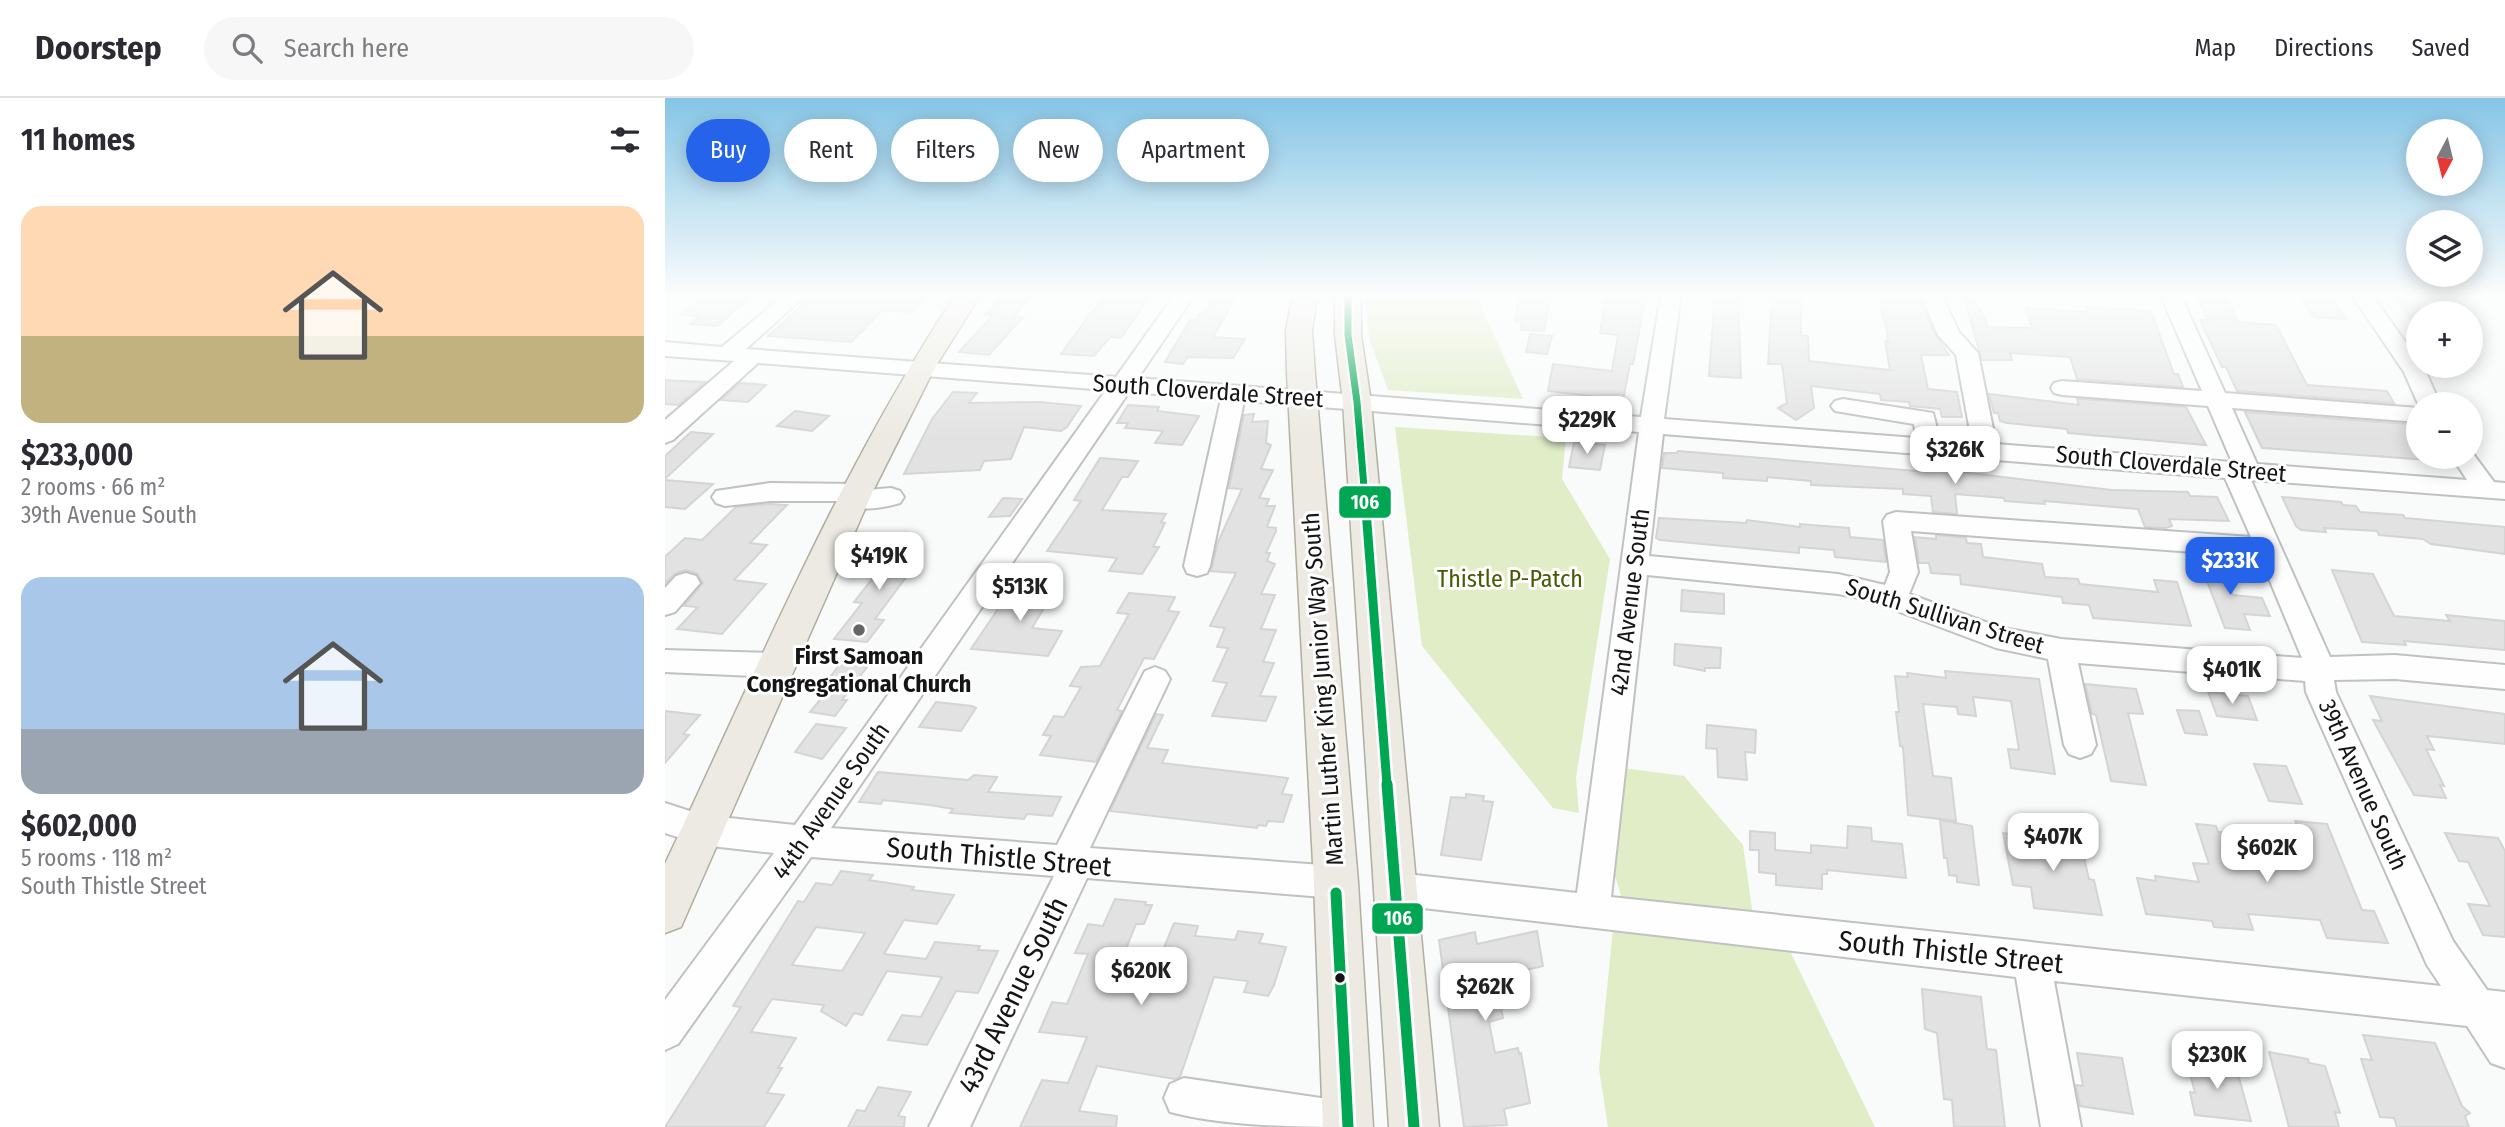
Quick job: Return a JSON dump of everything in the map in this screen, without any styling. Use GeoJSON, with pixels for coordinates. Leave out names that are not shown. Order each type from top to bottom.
{"type":"FeatureCollection","features":[{"type":"Feature","properties":{"kind":"main road"},"geometry":{"type":"LineString","coordinates":[[665,912],[776,665],[866,497],[920,369],[937,342]]}},
{"type":"Feature","properties":{"kind":"main road","name":"Martin Luther King Junior Way South"},"geometry":{"type":"LineString","coordinates":[[1300,342],[1336,882],[1348,1124]]}},
{"type":"Feature","properties":{"kind":"main road"},"geometry":{"type":"LineString","coordinates":[[1349,342],[1357,402],[1414,1127]]}},
{"type":"Feature","properties":{"kind":"street"},"geometry":{"type":"LineString","coordinates":[[727,354],[741,342]]}},
{"type":"Feature","properties":{"kind":"street","name":"44th Avenue South"},"geometry":{"type":"LineString","coordinates":[[665,1031],[803,841],[1151,342]]}},
{"type":"Feature","properties":{"kind":"street","name":"42nd Avenue South"},"geometry":{"type":"LineString","coordinates":[[1592,911],[1651,424],[1664,342]]}},
{"type":"Feature","properties":{"kind":"street"},"geometry":{"type":"LineString","coordinates":[[1956,342],[1967,352],[1985,449]]}},
{"type":"Feature","properties":{"kind":"street","name":"39th Avenue South"},"geometry":{"type":"LineString","coordinates":[[2192,342],[2217,400],[2268,548],[2315,651],[2321,692],[2440,953],[2491,1009],[2505,1049]]}},
{"type":"Feature","properties":{"kind":"street"},"geometry":{"type":"LineString","coordinates":[[2395,342],[2415,372],[2424,392]]}},
{"type":"Feature","properties":{"kind":"street","name":"South Cloverdale Street"},"geometry":{"type":"LineString","coordinates":[[670,353],[727,354],[2495,490]]}},
{"type":"Feature","properties":{"kind":"street"},"geometry":{"type":"LineString","coordinates":[[665,435],[753,356]]}},
{"type":"Feature","properties":{"kind":"street"},"geometry":{"type":"LineString","coordinates":[[2061,388],[2406,414]]}},
{"type":"Feature","properties":{"kind":"street"},"geometry":{"type":"LineString","coordinates":[[1197,566],[1234,393]]}},
{"type":"Feature","properties":{"kind":"street"},"geometry":{"type":"LineString","coordinates":[[1843,406],[1924,418],[1929,445]]}},
{"type":"Feature","properties":{"kind":"street"},"geometry":{"type":"LineString","coordinates":[[2475,469],[2495,490]]}},
{"type":"Feature","properties":{"kind":"street"},"geometry":{"type":"LineString","coordinates":[[725,497],[770,492],[866,497]]}},
{"type":"Feature","properties":{"kind":"street"},"geometry":{"type":"LineString","coordinates":[[1893,600],[1904,572],[1896,521],[2268,548]]}},
{"type":"Feature","properties":{"kind":"street","name":"South Sullivan Street"},"geometry":{"type":"LineString","coordinates":[[1636,564],[1815,580],[1869,590],[1996,637],[2061,650],[2293,670],[2395,667],[2505,677]]}},
{"type":"Feature","properties":{"kind":"street"},"geometry":{"type":"LineString","coordinates":[[665,605],[686,583]]}},
{"type":"Feature","properties":{"kind":"street"},"geometry":{"type":"LineString","coordinates":[[2061,650],[2080,745]]}},
{"type":"Feature","properties":{"kind":"street"},"geometry":{"type":"LineString","coordinates":[[665,661],[776,665]]}},
{"type":"Feature","properties":{"kind":"street","name":"43rd Avenue South"},"geometry":{"type":"LineString","coordinates":[[949,1127],[1156,679]]}},
{"type":"Feature","properties":{"kind":"street","name":"South Thistle Street"},"geometry":{"type":"LineString","coordinates":[[665,818],[702,830],[803,841],[1336,882]]}},
{"type":"Feature","properties":{"kind":"street","name":"South Thistle Street"},"geometry":{"type":"LineString","coordinates":[[1397,889],[2032,961],[2491,1009]]}},
{"type":"Feature","properties":{"kind":"street"},"geometry":{"type":"LineString","coordinates":[[2032,961],[2061,1127]]}},
{"type":"Feature","properties":{"kind":"street"},"geometry":{"type":"LineString","coordinates":[[1184,1098],[1348,1124]]}},
{"type":"Feature","properties":{"kind":"green space"},"geometry":{"type":"Polygon","coordinates":[[[1370,342],[1497,342],[1523,399],[1388,390],[1370,342]]]}},
{"type":"Feature","properties":{"kind":"green space","name":"Thistle P-Patch"},"geometry":{"type":"Polygon","coordinates":[[[1395,427],[1566,438],[1562,479],[1610,559],[1576,778],[1579,813],[1553,808],[1422,646],[1395,427]]]}},
{"type":"Feature","properties":{"kind":"green space"},"geometry":{"type":"Polygon","coordinates":[[[1623,768],[1684,776],[1743,845],[1753,916],[1623,902],[1612,866],[1623,768]]]}},
{"type":"Feature","properties":{"kind":"green space"},"geometry":{"type":"Polygon","coordinates":[[[1613,929],[1788,947],[1875,1127],[1608,1127],[1599,1069],[1613,929]]]}},
{"type":"Feature","properties":{"kind":"building"},"geometry":{"type":"Polygon","coordinates":[[[968,342],[1001,342],[989,355],[959,352],[968,342]]]}},
{"type":"Feature","properties":{"kind":"building"},"geometry":{"type":"Polygon","coordinates":[[[1070,342],[1106,342],[1094,356],[1061,354],[1070,342]]]}},
{"type":"Feature","properties":{"kind":"building"},"geometry":{"type":"Polygon","coordinates":[[[1177,342],[1243,342],[1233,358],[1188,357],[1183,364],[1165,362],[1177,342]]]}},
{"type":"Feature","properties":{"kind":"building"},"geometry":{"type":"Polygon","coordinates":[[[1528,342],[1550,342],[1547,354],[1526,352],[1528,342]]]}},
{"type":"Feature","properties":{"kind":"building"},"geometry":{"type":"Polygon","coordinates":[[[1617,342],[1637,342],[1623,400],[1548,391],[1553,364],[1612,371],[1617,342]]]}},
{"type":"Feature","properties":{"kind":"building"},"geometry":{"type":"Polygon","coordinates":[[[1711,342],[1740,342],[1741,378],[1709,376],[1711,342]]]}},
{"type":"Feature","properties":{"kind":"building"},"geometry":{"type":"Polygon","coordinates":[[[1769,342],[1808,342],[1809,361],[1890,370],[1885,342],[1940,342],[1949,355],[1921,355],[1928,389],[1957,392],[1962,417],[1942,417],[1940,409],[1910,406],[1909,402],[1881,400],[1880,394],[1811,386],[1814,408],[1796,420],[1778,408],[1787,403],[1782,364],[1768,364],[1769,342]]]}},
{"type":"Feature","properties":{"kind":"building"},"geometry":{"type":"Polygon","coordinates":[[[1977,342],[2162,342],[2174,374],[2178,374],[2183,387],[2077,379],[2070,357],[2010,353],[2012,360],[1982,360],[1977,342]]]}},
{"type":"Feature","properties":{"kind":"building"},"geometry":{"type":"Polygon","coordinates":[[[2210,342],[2285,342],[2307,385],[2387,391],[2394,403],[2237,391],[2226,367],[2222,367],[2210,342]]]}},
{"type":"Feature","properties":{"kind":"building"},"geometry":{"type":"Polygon","coordinates":[[[665,380],[705,382],[678,405],[665,404],[665,380]]]}},
{"type":"Feature","properties":{"kind":"building"},"geometry":{"type":"Polygon","coordinates":[[[740,383],[766,385],[748,402],[721,400],[740,383]]]}},
{"type":"Feature","properties":{"kind":"building"},"geometry":{"type":"Polygon","coordinates":[[[953,392],[977,393],[969,403],[1040,402],[1081,406],[1067,427],[1061,431],[1024,427],[1011,459],[984,461],[980,470],[904,474],[932,419],[953,392]]]}},
{"type":"Feature","properties":{"kind":"building"},"geometry":{"type":"Polygon","coordinates":[[[1989,394],[2079,405],[2077,399],[2186,407],[2206,445],[2068,433],[2067,429],[2007,423],[2000,421],[1998,413],[1994,413],[1989,394]]]}},
{"type":"Feature","properties":{"kind":"building"},"geometry":{"type":"Polygon","coordinates":[[[1128,405],[1159,407],[1157,411],[1199,416],[1182,445],[1155,443],[1163,431],[1125,428],[1128,423],[1117,423],[1128,405]]]}},
{"type":"Feature","properties":{"kind":"building"},"geometry":{"type":"Polygon","coordinates":[[[795,411],[829,416],[812,431],[777,426],[795,411]]]}},
{"type":"Feature","properties":{"kind":"building"},"geometry":{"type":"Polygon","coordinates":[[[2245,412],[2406,424],[2406,458],[2262,448],[2245,412]]]}},
{"type":"Feature","properties":{"kind":"building"},"geometry":{"type":"Polygon","coordinates":[[[1254,414],[1252,422],[1268,421],[1266,443],[1271,445],[1261,469],[1273,470],[1259,498],[1269,499],[1266,506],[1275,506],[1267,527],[1276,528],[1266,553],[1270,553],[1267,561],[1275,564],[1261,594],[1275,595],[1261,629],[1276,630],[1263,662],[1274,663],[1260,696],[1276,697],[1266,721],[1212,716],[1227,683],[1213,681],[1228,648],[1217,647],[1225,628],[1210,626],[1236,573],[1211,571],[1218,542],[1242,489],[1229,488],[1244,415],[1254,414]]]}},
{"type":"Feature","properties":{"kind":"building"},"geometry":{"type":"Polygon","coordinates":[[[691,432],[713,434],[665,479],[665,456],[691,432]]]}},
{"type":"Feature","properties":{"kind":"building"},"geometry":{"type":"Polygon","coordinates":[[[1574,442],[1605,445],[1600,470],[1569,467],[1574,442]]]}},
{"type":"Feature","properties":{"kind":"building"},"geometry":{"type":"Polygon","coordinates":[[[1678,451],[1928,472],[1962,472],[2112,490],[2188,492],[2190,496],[2217,497],[2229,521],[2169,519],[2172,526],[2145,527],[2138,509],[2044,501],[2045,504],[2005,501],[2004,498],[1955,494],[1957,514],[1933,512],[1931,496],[1903,494],[1903,489],[1811,485],[1811,481],[1767,477],[1767,481],[1723,478],[1723,473],[1662,468],[1664,453],[1678,451]]]}},
{"type":"Feature","properties":{"kind":"building"},"geometry":{"type":"Polygon","coordinates":[[[1100,458],[1138,461],[1128,477],[1122,477],[1102,510],[1166,514],[1161,522],[1165,523],[1153,547],[1159,547],[1142,574],[1109,571],[1117,558],[1047,551],[1081,501],[1074,500],[1100,458]]]}},
{"type":"Feature","properties":{"kind":"building"},"geometry":{"type":"Polygon","coordinates":[[[665,480],[713,484],[685,509],[665,507],[665,480]]]}},
{"type":"Feature","properties":{"kind":"building"},"geometry":{"type":"Polygon","coordinates":[[[2282,497],[2341,502],[2343,505],[2356,506],[2360,512],[2505,527],[2505,554],[2431,544],[2423,539],[2379,535],[2377,531],[2324,528],[2326,532],[2301,530],[2296,526],[2282,497]]]}},
{"type":"Feature","properties":{"kind":"building"},"geometry":{"type":"Polygon","coordinates":[[[1003,498],[1022,499],[1010,516],[989,517],[1003,498]]]}},
{"type":"Feature","properties":{"kind":"building"},"geometry":{"type":"Polygon","coordinates":[[[787,505],[750,543],[767,545],[734,580],[766,584],[722,634],[677,629],[698,607],[684,606],[703,583],[697,573],[685,570],[674,574],[665,584],[665,557],[685,538],[702,540],[736,507],[787,505]]]}},
{"type":"Feature","properties":{"kind":"building"},"geometry":{"type":"Polygon","coordinates":[[[1659,518],[1746,523],[1747,520],[1800,527],[1800,524],[1849,528],[1850,537],[1883,540],[1886,562],[1835,557],[1834,550],[1799,547],[1799,553],[1660,540],[1656,538],[1659,518]]]}},
{"type":"Feature","properties":{"kind":"building"},"geometry":{"type":"Polygon","coordinates":[[[1936,535],[1966,538],[1967,543],[1981,544],[1983,557],[2042,564],[2045,577],[2078,579],[2080,584],[2158,592],[2154,580],[2177,582],[2191,626],[2093,618],[2089,605],[2063,603],[2062,597],[1961,584],[1960,575],[1931,573],[1929,563],[1919,563],[1915,537],[1936,539],[1936,535]]]}},
{"type":"Feature","properties":{"kind":"building"},"geometry":{"type":"Polygon","coordinates":[[[888,544],[914,547],[908,554],[922,556],[875,619],[884,620],[867,642],[834,639],[862,603],[854,602],[876,574],[866,573],[867,570],[888,544]]]}},
{"type":"Feature","properties":{"kind":"building"},"geometry":{"type":"Polygon","coordinates":[[[2197,555],[2217,556],[2233,595],[2262,598],[2270,616],[2244,614],[2250,630],[2225,628],[2197,555]]]}},
{"type":"Feature","properties":{"kind":"building"},"geometry":{"type":"Polygon","coordinates":[[[2332,570],[2373,574],[2394,616],[2450,621],[2446,615],[2505,621],[2505,650],[2404,641],[2406,645],[2362,642],[2332,570]]]}},
{"type":"Feature","properties":{"kind":"building"},"geometry":{"type":"Polygon","coordinates":[[[1019,583],[1057,586],[1032,628],[1062,631],[1048,656],[971,649],[1002,603],[999,602],[1009,585],[1018,586],[1019,583]]]}},
{"type":"Feature","properties":{"kind":"building"},"geometry":{"type":"Polygon","coordinates":[[[1682,590],[1724,594],[1724,614],[1681,611],[1682,590]]]}},
{"type":"Feature","properties":{"kind":"building"},"geometry":{"type":"Polygon","coordinates":[[[1129,593],[1175,597],[1168,611],[1179,612],[1154,659],[1144,658],[1117,710],[1122,711],[1096,762],[1040,755],[1051,736],[1043,735],[1054,716],[1064,717],[1081,687],[1070,686],[1081,667],[1100,666],[1129,614],[1117,613],[1129,593]]]}},
{"type":"Feature","properties":{"kind":"building"},"geometry":{"type":"Polygon","coordinates":[[[1675,644],[1721,648],[1720,668],[1705,668],[1705,671],[1674,665],[1675,644]]]}},
{"type":"Feature","properties":{"kind":"building"},"geometry":{"type":"Polygon","coordinates":[[[840,664],[867,667],[842,700],[847,700],[835,716],[810,712],[828,690],[821,689],[840,664]]]}},
{"type":"Feature","properties":{"kind":"building"},"geometry":{"type":"Polygon","coordinates":[[[1945,671],[2039,679],[2055,774],[2011,768],[2008,749],[2019,750],[2011,701],[1973,697],[1976,716],[1958,714],[1957,707],[1923,704],[1933,776],[1951,778],[1956,821],[1908,815],[1903,747],[1900,746],[1896,712],[1899,712],[1895,676],[1908,677],[1907,673],[1946,678],[1945,671]]]}},
{"type":"Feature","properties":{"kind":"building"},"geometry":{"type":"Polygon","coordinates":[[[2085,684],[2136,689],[2143,714],[2128,713],[2146,785],[2111,781],[2096,715],[2092,714],[2085,684]]]}},
{"type":"Feature","properties":{"kind":"building"},"geometry":{"type":"Polygon","coordinates":[[[2208,692],[2248,696],[2257,720],[2217,716],[2208,692]]]}},
{"type":"Feature","properties":{"kind":"building"},"geometry":{"type":"Polygon","coordinates":[[[2370,696],[2505,714],[2505,744],[2427,736],[2434,750],[2426,749],[2444,786],[2440,785],[2446,798],[2414,795],[2373,720],[2382,721],[2370,696]]]}},
{"type":"Feature","properties":{"kind":"building"},"geometry":{"type":"Polygon","coordinates":[[[936,702],[976,708],[961,731],[919,727],[936,702]]]}},
{"type":"Feature","properties":{"kind":"building"},"geometry":{"type":"Polygon","coordinates":[[[2177,710],[2199,711],[2207,735],[2185,733],[2177,710]]]}},
{"type":"Feature","properties":{"kind":"building"},"geometry":{"type":"Polygon","coordinates":[[[665,711],[700,715],[683,734],[689,735],[665,763],[665,711]]]}},
{"type":"Feature","properties":{"kind":"building"},"geometry":{"type":"Polygon","coordinates":[[[1156,714],[1163,715],[1147,748],[1168,750],[1162,763],[1288,778],[1282,794],[1292,795],[1283,822],[1268,821],[1266,826],[1258,825],[1257,828],[1110,811],[1156,714]]]}},
{"type":"Feature","properties":{"kind":"building"},"geometry":{"type":"Polygon","coordinates":[[[816,724],[846,728],[822,759],[795,752],[816,724]]]}},
{"type":"Feature","properties":{"kind":"building"},"geometry":{"type":"Polygon","coordinates":[[[1707,725],[1756,730],[1755,753],[1745,752],[1747,780],[1718,777],[1717,749],[1706,748],[1707,725]]]}},
{"type":"Feature","properties":{"kind":"building"},"geometry":{"type":"Polygon","coordinates":[[[2254,764],[2286,766],[2302,804],[2269,801],[2254,764]]]}},
{"type":"Feature","properties":{"kind":"building"},"geometry":{"type":"Polygon","coordinates":[[[878,772],[968,780],[974,775],[997,777],[988,792],[1061,797],[1052,816],[1027,814],[1024,819],[950,813],[953,809],[883,800],[881,804],[859,802],[878,772]]]}},
{"type":"Feature","properties":{"kind":"building"},"geometry":{"type":"Polygon","coordinates":[[[1466,794],[1484,796],[1483,801],[1493,802],[1481,860],[1441,855],[1451,797],[1466,798],[1466,794]]]}},
{"type":"Feature","properties":{"kind":"building"},"geometry":{"type":"Polygon","coordinates":[[[1940,820],[1972,826],[1979,885],[1957,882],[1957,876],[1949,875],[1947,858],[1944,858],[1940,820]]]}},
{"type":"Feature","properties":{"kind":"building"},"geometry":{"type":"Polygon","coordinates":[[[2295,821],[2327,824],[2362,910],[2374,911],[2388,943],[2327,938],[2320,920],[2248,914],[2253,930],[2214,927],[2212,921],[2146,914],[2137,878],[2156,881],[2155,876],[2199,882],[2193,863],[2209,864],[2196,824],[2216,826],[2218,832],[2302,838],[2295,821]]]}},
{"type":"Feature","properties":{"kind":"building"},"geometry":{"type":"Polygon","coordinates":[[[1848,826],[1871,828],[1872,841],[1902,844],[1906,878],[1827,870],[1827,874],[1822,874],[1822,889],[1776,885],[1776,874],[1759,872],[1759,850],[1750,850],[1750,831],[1775,833],[1775,850],[1811,853],[1811,845],[1847,848],[1848,826]]]}},
{"type":"Feature","properties":{"kind":"building"},"geometry":{"type":"Polygon","coordinates":[[[2003,833],[2080,841],[2089,879],[2094,880],[2102,915],[2034,908],[2031,887],[2013,885],[2003,833]]]}},
{"type":"Feature","properties":{"kind":"building"},"geometry":{"type":"Polygon","coordinates":[[[2445,833],[2498,838],[2505,851],[2505,937],[2483,935],[2468,904],[2490,906],[2468,862],[2459,861],[2445,833]]]}},
{"type":"Feature","properties":{"kind":"building"},"geometry":{"type":"Polygon","coordinates":[[[841,871],[873,875],[869,880],[914,887],[912,890],[954,895],[937,924],[904,920],[884,954],[926,959],[935,942],[980,946],[978,950],[998,951],[978,993],[956,991],[927,1045],[888,1040],[902,1015],[921,1017],[942,977],[887,971],[862,1015],[854,1013],[846,1026],[821,1011],[824,1005],[772,999],[751,1032],[796,1038],[767,1093],[784,1095],[764,1127],[665,1127],[741,1007],[733,1006],[798,901],[804,902],[816,883],[832,885],[841,871]],[[816,927],[792,965],[842,971],[865,933],[816,927]]]}},
{"type":"Feature","properties":{"kind":"building"},"geometry":{"type":"Polygon","coordinates":[[[1115,899],[1152,905],[1144,924],[1136,924],[1114,978],[1150,982],[1174,923],[1198,926],[1195,936],[1235,940],[1238,931],[1263,934],[1259,943],[1286,947],[1274,985],[1268,996],[1244,992],[1248,981],[1214,977],[1180,1077],[1175,1079],[1097,1066],[1079,1111],[1117,1116],[1116,1127],[1020,1127],[1042,1080],[1068,1083],[1087,1037],[1039,1032],[1052,1002],[1067,1004],[1088,954],[1075,953],[1088,924],[1103,926],[1115,899]]]}},
{"type":"Feature","properties":{"kind":"building"},"geometry":{"type":"Polygon","coordinates":[[[1537,931],[1543,966],[1495,977],[1503,1018],[1489,1022],[1495,1053],[1518,1048],[1519,1054],[1521,1053],[1530,1103],[1504,1109],[1507,1125],[1464,1127],[1439,940],[1475,932],[1477,944],[1537,931]]]}},
{"type":"Feature","properties":{"kind":"building"},"geometry":{"type":"Polygon","coordinates":[[[1922,989],[1981,997],[1987,1049],[1996,1050],[2005,1127],[1954,1127],[1952,1100],[1944,1099],[1937,1033],[1925,1029],[1922,989]]]}},
{"type":"Feature","properties":{"kind":"building"},"geometry":{"type":"Polygon","coordinates":[[[2363,1035],[2435,1043],[2462,1106],[2470,1113],[2465,1116],[2469,1127],[2397,1127],[2394,1118],[2380,1117],[2361,1059],[2372,1060],[2363,1035]]]}},
{"type":"Feature","properties":{"kind":"building"},"geometry":{"type":"Polygon","coordinates":[[[2269,1052],[2308,1059],[2309,1063],[2325,1066],[2340,1113],[2335,1112],[2339,1127],[2289,1127],[2269,1052]]]}},
{"type":"Feature","properties":{"kind":"building"},"geometry":{"type":"Polygon","coordinates":[[[2077,1053],[2122,1058],[2133,1114],[2080,1106],[2076,1085],[2083,1086],[2077,1053]]]}},
{"type":"Feature","properties":{"kind":"building"},"geometry":{"type":"Polygon","coordinates":[[[2199,1056],[2217,1058],[2219,1065],[2236,1067],[2251,1121],[2195,1115],[2190,1092],[2195,1093],[2187,1061],[2201,1063],[2199,1056]]]}},
{"type":"Feature","properties":{"kind":"building"},"geometry":{"type":"Polygon","coordinates":[[[878,1087],[911,1092],[898,1116],[905,1117],[904,1127],[848,1127],[857,1110],[865,1111],[878,1087]]]}},
{"type":"Feature","properties":{"kind":"transit line","name":"106"},"geometry":{"type":"LineString","coordinates":[[1349,342],[1357,402],[1414,1127]]}},
{"type":"Feature","properties":{"kind":"transit line","name":"106"},"geometry":{"type":"LineString","coordinates":[[1336,893],[1348,1127]]}},
{"type":"Feature","properties":{"kind":"place","name":"First Samoan Congregational Church"},"geometry":{"type":"Point","coordinates":[859,630]}}]}
